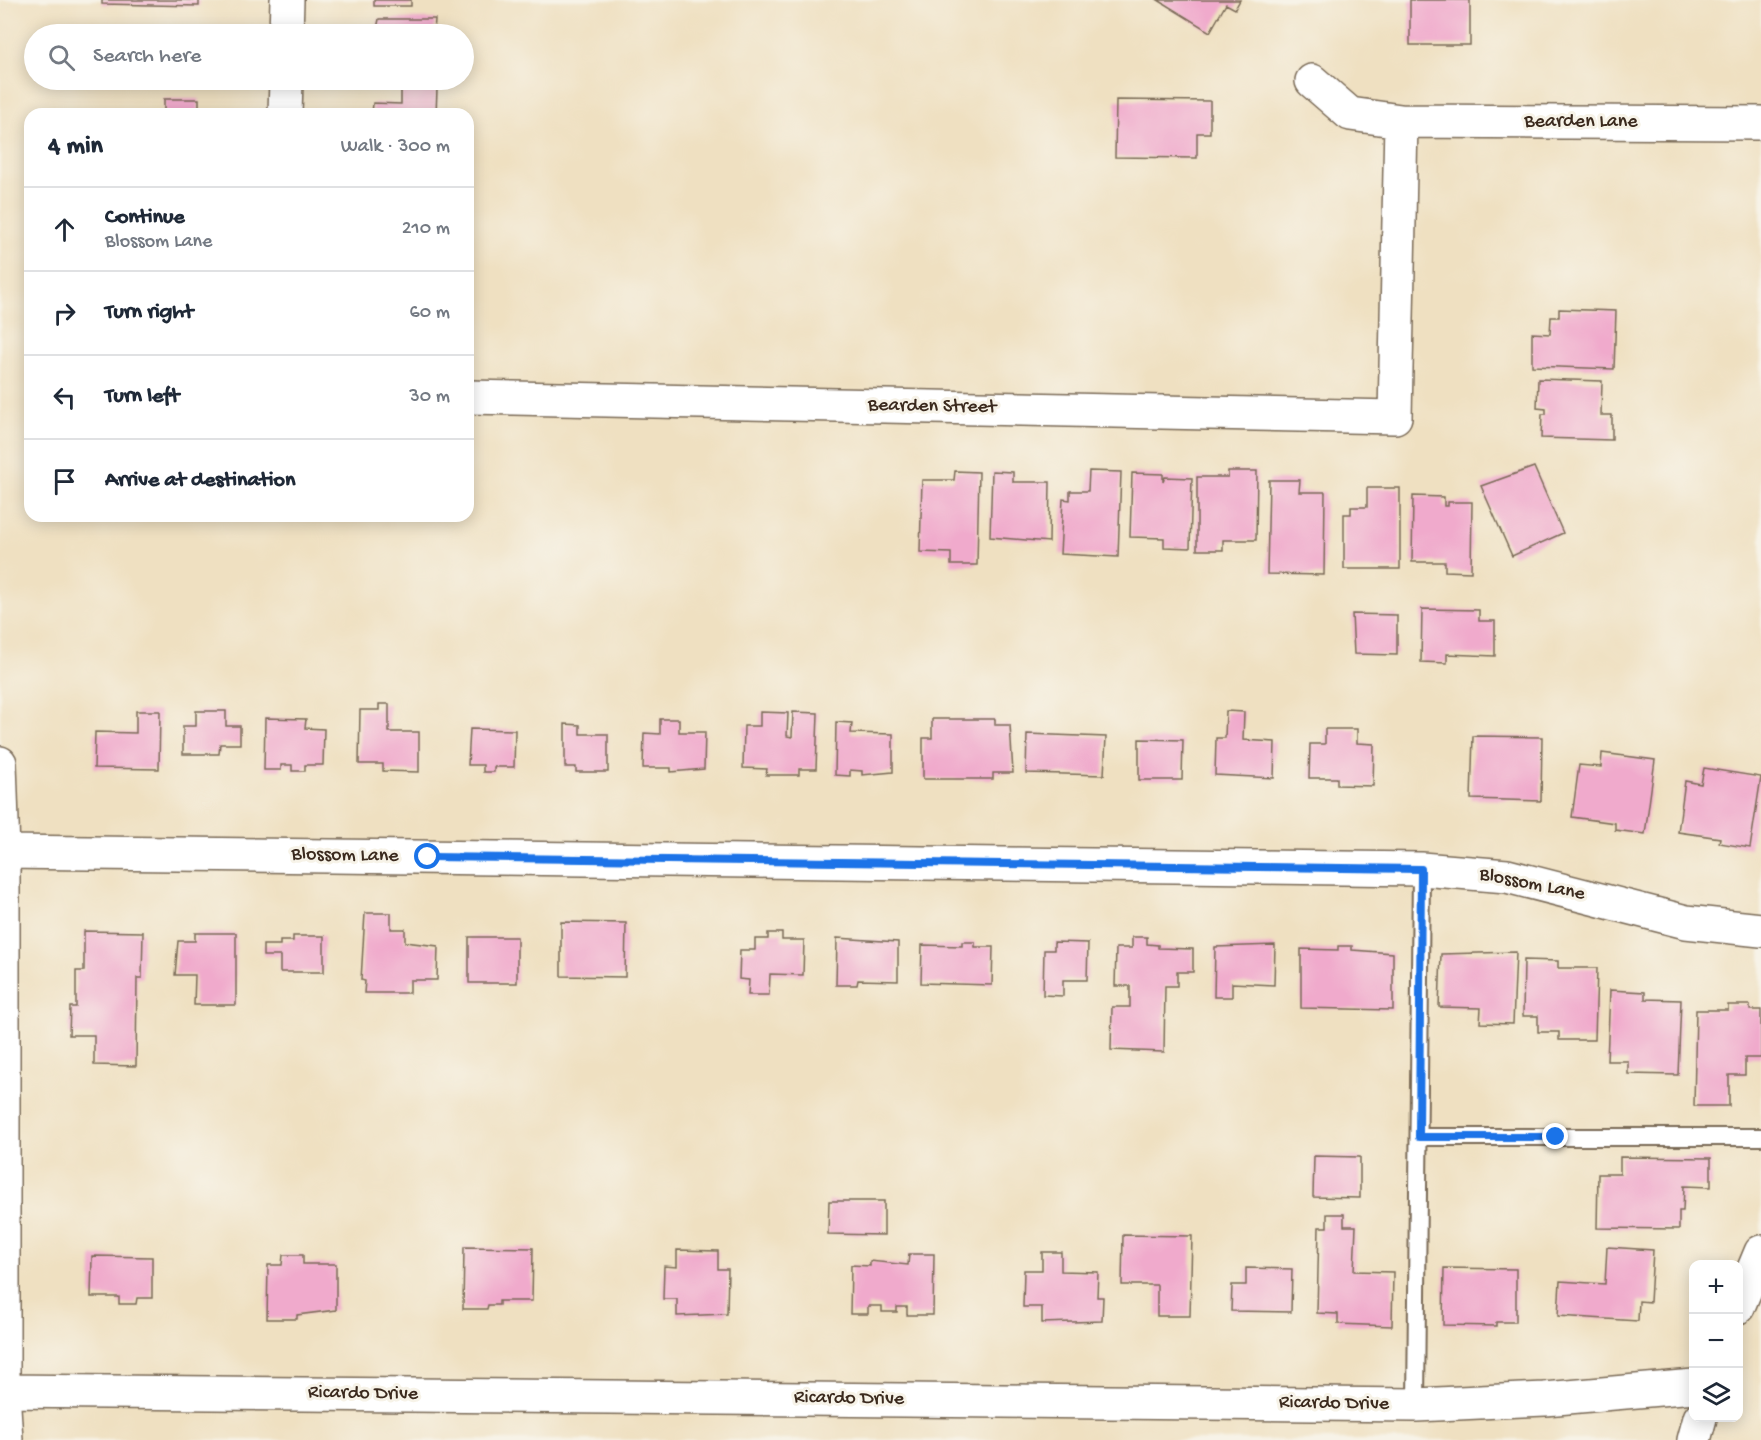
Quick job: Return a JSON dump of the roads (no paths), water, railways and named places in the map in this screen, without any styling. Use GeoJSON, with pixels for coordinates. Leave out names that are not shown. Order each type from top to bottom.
{"type":"FeatureCollection","features":[{"type":"Feature","properties":{"kind":"street"},"geometry":{"type":"LineString","coordinates":[[286,24],[287,0]]}},
{"type":"Feature","properties":{"kind":"street","name":"Bearden Lane"},"geometry":{"type":"LineString","coordinates":[[1312,81],[1350,114],[1401,121],[1761,123]]}},
{"type":"Feature","properties":{"kind":"street"},"geometry":{"type":"LineString","coordinates":[[285,108],[286,90]]}},
{"type":"Feature","properties":{"kind":"street","name":"Bearden Street"},"geometry":{"type":"LineString","coordinates":[[474,397],[1395,417],[1401,121]]}},
{"type":"Feature","properties":{"kind":"street"},"geometry":{"type":"LineString","coordinates":[[0,763],[3,852],[3,1391],[6,1440]]}},
{"type":"Feature","properties":{"kind":"street","name":"Blossom Lane"},"geometry":{"type":"LineString","coordinates":[[3,852],[1421,869],[1507,876],[1686,922],[1761,930]]}},
{"type":"Feature","properties":{"kind":"street"},"geometry":{"type":"LineString","coordinates":[[1743,1295],[1761,1252]]}},
{"type":"Feature","properties":{"kind":"street","name":"Ricardo Drive"},"geometry":{"type":"LineString","coordinates":[[3,1391],[1416,1405],[1545,1400],[1689,1386]]}},
{"type":"Feature","properties":{"kind":"street"},"geometry":{"type":"LineString","coordinates":[[1694,1440],[1699,1422]]}},
{"type":"Feature","properties":{"kind":"lane"},"geometry":{"type":"LineString","coordinates":[[1416,1405],[1421,869]]}},
{"type":"Feature","properties":{"kind":"lane"},"geometry":{"type":"LineString","coordinates":[[1419,1137],[1761,1137]]}}]}
